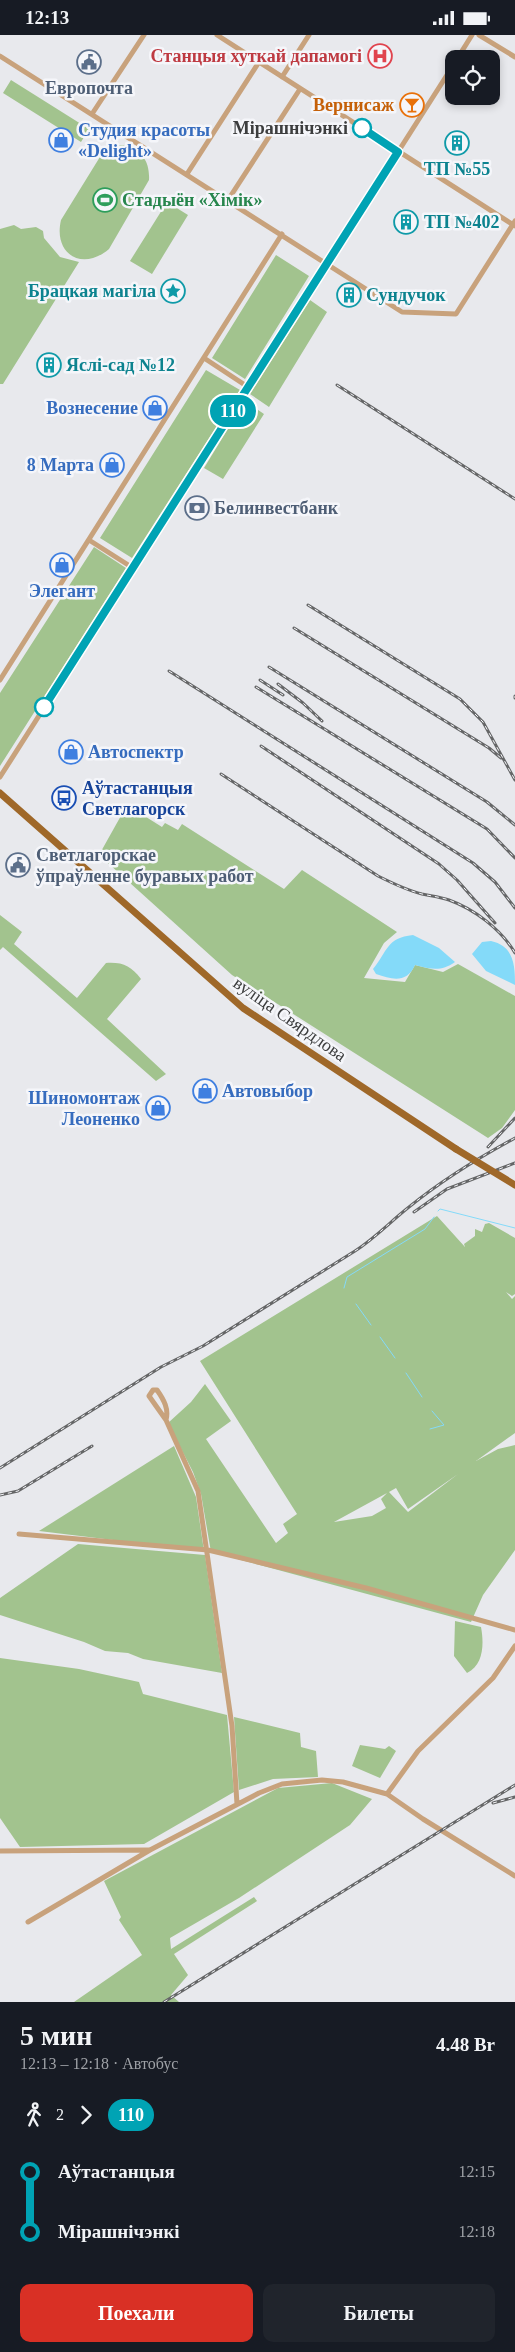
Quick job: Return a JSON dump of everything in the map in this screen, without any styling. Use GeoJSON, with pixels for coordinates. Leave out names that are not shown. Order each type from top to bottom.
{"type":"FeatureCollection","features":[{"type":"Feature","properties":{"kind":"main road","name":"вуліца Свярдлова"},"geometry":{"type":"LineString","coordinates":[[0,793],[243,1009],[456,1149],[515,1185]]}},
{"type":"Feature","properties":{"kind":"street"},"geometry":{"type":"LineString","coordinates":[[92,114],[144,35]]}},
{"type":"Feature","properties":{"kind":"street"},"geometry":{"type":"LineString","coordinates":[[0,56],[282,234],[385,303],[402,312],[456,314],[514,224],[216,35]]}},
{"type":"Feature","properties":{"kind":"street"},"geometry":{"type":"LineString","coordinates":[[282,77],[309,35]]}},
{"type":"Feature","properties":{"kind":"street"},"geometry":{"type":"LineString","coordinates":[[463,50],[472,35]]}},
{"type":"Feature","properties":{"kind":"street"},"geometry":{"type":"LineString","coordinates":[[479,35],[515,57]]}},
{"type":"Feature","properties":{"kind":"street"},"geometry":{"type":"LineString","coordinates":[[187,174],[259,62]]}},
{"type":"Feature","properties":{"kind":"street"},"geometry":{"type":"LineString","coordinates":[[0,777],[445,78]]}},
{"type":"Feature","properties":{"kind":"street"},"geometry":{"type":"LineString","coordinates":[[228,200],[300,89]]}},
{"type":"Feature","properties":{"kind":"street"},"geometry":{"type":"LineString","coordinates":[[0,680],[282,234]]}},
{"type":"Feature","properties":{"kind":"street"},"geometry":{"type":"LineString","coordinates":[[204,357],[248,387]]}},
{"type":"Feature","properties":{"kind":"street"},"geometry":{"type":"LineString","coordinates":[[89,540],[133,568]]}},
{"type":"Feature","properties":{"kind":"street"},"geometry":{"type":"LineString","coordinates":[[166,1420],[168,1412],[162,1397],[157,1390],[152,1390],[149,1396],[166,1420],[198,1491],[232,1726],[237,1804]]}},
{"type":"Feature","properties":{"kind":"street"},"geometry":{"type":"LineString","coordinates":[[20,1534],[208,1550],[366,1589],[515,1630]]}},
{"type":"Feature","properties":{"kind":"street"},"geometry":{"type":"LineString","coordinates":[[387,1794],[418,1751],[493,1678],[515,1646]]}},
{"type":"Feature","properties":{"kind":"street"},"geometry":{"type":"LineString","coordinates":[[28,1922],[150,1849],[237,1804],[282,1785],[322,1780],[343,1782],[387,1794],[423,1819],[515,1876]]}},
{"type":"Feature","properties":{"kind":"street"},"geometry":{"type":"LineString","coordinates":[[0,1851],[150,1849]]}},
{"type":"Feature","properties":{"kind":"green space"},"geometry":{"type":"Polygon","coordinates":[[[11,80],[89,129],[81,142],[3,93],[11,80]]]}},
{"type":"Feature","properties":{"kind":"green space","name":"Стадыён «Хімік»"},"geometry":{"type":"Polygon","coordinates":[[[124,145],[136,150],[144,158],[148,167],[149,180],[109,249],[99,256],[89,259],[80,259],[72,256],[61,242],[61,220],[103,152],[113,146],[124,145]]]}},
{"type":"Feature","properties":{"kind":"green space"},"geometry":{"type":"Polygon","coordinates":[[[167,202],[188,215],[152,274],[130,261],[167,202]]]}},
{"type":"Feature","properties":{"kind":"green space"},"geometry":{"type":"Polygon","coordinates":[[[14,225],[21,229],[36,227],[43,231],[44,238],[60,257],[79,262],[3,384],[0,384],[0,229],[14,225]]]}},
{"type":"Feature","properties":{"kind":"green space"},"geometry":{"type":"Polygon","coordinates":[[[276,255],[309,276],[245,379],[212,358],[276,255]]]}},
{"type":"Feature","properties":{"kind":"green space"},"geometry":{"type":"Polygon","coordinates":[[[310,300],[327,312],[269,407],[250,394],[310,300]]]}},
{"type":"Feature","properties":{"kind":"green space"},"geometry":{"type":"Polygon","coordinates":[[[206,370],[240,390],[132,558],[100,538],[206,370]]]}},
{"type":"Feature","properties":{"kind":"green space"},"geometry":{"type":"Polygon","coordinates":[[[245,401],[264,414],[223,479],[204,468],[245,401]]]}},
{"type":"Feature","properties":{"kind":"green space"},"geometry":{"type":"Polygon","coordinates":[[[94,547],[126,568],[0,766],[0,693],[94,547]]]}},
{"type":"Feature","properties":{"kind":"green space"},"geometry":{"type":"Polygon","coordinates":[[[127,805],[162,827],[165,823],[178,830],[182,824],[284,889],[302,870],[397,932],[384,943],[364,978],[405,982],[415,965],[443,972],[458,964],[515,996],[515,1110],[502,1128],[488,1138],[232,975],[99,855],[127,805]]]}},
{"type":"Feature","properties":{"kind":"green space"},"geometry":{"type":"Polygon","coordinates":[[[0,915],[22,932],[14,944],[77,998],[106,963],[122,964],[134,971],[141,979],[107,1019],[166,1074],[156,1081],[3,947],[0,950],[0,915]]]}},
{"type":"Feature","properties":{"kind":"green space"},"geometry":{"type":"Polygon","coordinates":[[[437,1216],[465,1247],[464,1244],[475,1236],[475,1229],[482,1232],[485,1224],[489,1223],[515,1238],[515,1294],[512,1296],[506,1292],[512,1299],[515,1296],[515,1433],[476,1461],[498,1449],[515,1445],[515,1550],[483,1595],[471,1622],[211,1552],[201,1494],[193,1472],[168,1423],[191,1402],[205,1384],[231,1421],[206,1439],[276,1543],[288,1533],[283,1524],[297,1514],[200,1361],[437,1216]],[[458,1474],[408,1509],[396,1488],[389,1492],[408,1512],[458,1474]],[[387,1493],[334,1522],[372,1516],[386,1508],[381,1499],[387,1493]]]}},
{"type":"Feature","properties":{"kind":"green space"},"geometry":{"type":"Polygon","coordinates":[[[174,1446],[196,1497],[204,1551],[39,1531],[174,1446]]]}},
{"type":"Feature","properties":{"kind":"green space"},"geometry":{"type":"Polygon","coordinates":[[[78,1544],[205,1555],[222,1673],[143,1659],[128,1653],[105,1651],[84,1642],[0,1615],[0,1598],[78,1544]]]}},
{"type":"Feature","properties":{"kind":"green space"},"geometry":{"type":"Polygon","coordinates":[[[455,1621],[481,1627],[482,1653],[477,1665],[467,1673],[454,1656],[455,1621]]]}},
{"type":"Feature","properties":{"kind":"green space"},"geometry":{"type":"Polygon","coordinates":[[[0,1658],[79,1669],[139,1682],[143,1694],[227,1715],[234,1792],[144,1844],[20,1847],[0,1818],[0,1658]]]}},
{"type":"Feature","properties":{"kind":"green space"},"geometry":{"type":"Polygon","coordinates":[[[234,1717],[300,1733],[301,1747],[316,1751],[318,1777],[273,1779],[239,1790],[234,1717]]]}},
{"type":"Feature","properties":{"kind":"green space"},"geometry":{"type":"Polygon","coordinates":[[[360,1745],[385,1749],[389,1746],[396,1751],[380,1778],[352,1766],[360,1745]]]}},
{"type":"Feature","properties":{"kind":"green space"},"geometry":{"type":"Polygon","coordinates":[[[332,1783],[372,1799],[350,1825],[239,1898],[170,1938],[171,1949],[254,1897],[257,1901],[174,1954],[188,1975],[171,1995],[179,2002],[74,2002],[142,1955],[119,1920],[121,1917],[104,1881],[278,1788],[332,1783]]]}},
{"type":"Feature","properties":{"kind":"water"},"geometry":{"type":"Polygon","coordinates":[[[413,935],[439,948],[455,962],[436,969],[415,965],[408,975],[399,979],[376,974],[373,969],[388,946],[397,939],[413,935]]]}},
{"type":"Feature","properties":{"kind":"water"},"geometry":{"type":"Polygon","coordinates":[[[491,941],[504,947],[512,957],[515,985],[486,971],[472,954],[482,942],[491,941]]]}},
{"type":"Feature","properties":{"kind":"waterway"},"geometry":{"type":"LineString","coordinates":[[438,1211],[440,1209],[515,1228]]}},
{"type":"Feature","properties":{"kind":"waterway"},"geometry":{"type":"LineString","coordinates":[[344,1288],[347,1277],[425,1229],[434,1217]]}},
{"type":"Feature","properties":{"kind":"waterway"},"geometry":{"type":"LineString","coordinates":[[356,1304],[371,1325]]}},
{"type":"Feature","properties":{"kind":"waterway"},"geometry":{"type":"LineString","coordinates":[[380,1337],[395,1358]]}},
{"type":"Feature","properties":{"kind":"waterway"},"geometry":{"type":"LineString","coordinates":[[406,1373],[422,1397]]}},
{"type":"Feature","properties":{"kind":"waterway"},"geometry":{"type":"LineString","coordinates":[[430,1429],[444,1425],[432,1411]]}},
{"type":"Feature","properties":{"kind":"railway"},"geometry":{"type":"LineString","coordinates":[[337,385],[515,499]]}},
{"type":"Feature","properties":{"kind":"railway"},"geometry":{"type":"LineString","coordinates":[[308,605],[460,699],[483,722],[515,780]]}},
{"type":"Feature","properties":{"kind":"railway"},"geometry":{"type":"LineString","coordinates":[[294,628],[489,748],[501,758]]}},
{"type":"Feature","properties":{"kind":"railway"},"geometry":{"type":"LineString","coordinates":[[269,667],[487,802],[515,825]]}},
{"type":"Feature","properties":{"kind":"railway"},"geometry":{"type":"LineString","coordinates":[[169,671],[473,863],[495,882],[515,908]]}},
{"type":"Feature","properties":{"kind":"railway"},"geometry":{"type":"LineString","coordinates":[[260,680],[283,695]]}},
{"type":"Feature","properties":{"kind":"railway"},"geometry":{"type":"LineString","coordinates":[[278,684],[303,703],[322,721]]}},
{"type":"Feature","properties":{"kind":"railway"},"geometry":{"type":"LineString","coordinates":[[256,687],[487,829],[515,858]]}},
{"type":"Feature","properties":{"kind":"railway"},"geometry":{"type":"LineString","coordinates":[[261,746],[439,864],[457,880],[495,923]]}},
{"type":"Feature","properties":{"kind":"railway"},"geometry":{"type":"LineString","coordinates":[[221,774],[378,876],[410,890],[449,900],[477,914],[495,928],[515,953]]}},
{"type":"Feature","properties":{"kind":"railway"},"geometry":{"type":"LineString","coordinates":[[488,1147],[515,1118]]}},
{"type":"Feature","properties":{"kind":"railway"},"geometry":{"type":"LineString","coordinates":[[0,1468],[161,1367],[203,1346],[355,1251],[434,1188],[515,1138]]}},
{"type":"Feature","properties":{"kind":"railway"},"geometry":{"type":"LineString","coordinates":[[414,1212],[447,1189],[515,1163]]}},
{"type":"Feature","properties":{"kind":"railway"},"geometry":{"type":"LineString","coordinates":[[0,1495],[18,1491],[92,1446]]}},
{"type":"Feature","properties":{"kind":"railway"},"geometry":{"type":"LineString","coordinates":[[164,2002],[515,1785]]}},
{"type":"Feature","properties":{"kind":"railway"},"geometry":{"type":"LineString","coordinates":[[493,1803],[515,1797]]}},
{"type":"Feature","properties":{"kind":"bus line","name":"110"},"geometry":{"type":"LineString","coordinates":[[44,707],[398,152],[362,128]]}},
{"type":"Feature","properties":{"kind":"place","name":"Станцыя хуткай дапамогі"},"geometry":{"type":"Point","coordinates":[380,56]}},
{"type":"Feature","properties":{"kind":"place","name":"Европочта"},"geometry":{"type":"Point","coordinates":[89,62]}},
{"type":"Feature","properties":{"kind":"place","name":"Вернисаж"},"geometry":{"type":"Point","coordinates":[412,105]}},
{"type":"Feature","properties":{"kind":"place","name":"Мірашнічэнкі"},"geometry":{"type":"Point","coordinates":[362,128]}},
{"type":"Feature","properties":{"kind":"place","name":"Студия красоты «Delight»"},"geometry":{"type":"Point","coordinates":[61,140]}},
{"type":"Feature","properties":{"kind":"place","name":"ТП №55"},"geometry":{"type":"Point","coordinates":[457,143]}},
{"type":"Feature","properties":{"kind":"place","name":"Стадыён «Хімік»"},"geometry":{"type":"Point","coordinates":[105,200]}},
{"type":"Feature","properties":{"kind":"place","name":"ТП №402"},"geometry":{"type":"Point","coordinates":[406,222]}},
{"type":"Feature","properties":{"kind":"place","name":"Брацкая магіла"},"geometry":{"type":"Point","coordinates":[173,291]}},
{"type":"Feature","properties":{"kind":"place","name":"Сундучок"},"geometry":{"type":"Point","coordinates":[349,295]}},
{"type":"Feature","properties":{"kind":"place","name":"Яслі-сад №12"},"geometry":{"type":"Point","coordinates":[49,365]}},
{"type":"Feature","properties":{"kind":"place","name":"Вознесение"},"geometry":{"type":"Point","coordinates":[155,408]}},
{"type":"Feature","properties":{"kind":"place","name":"8 Марта"},"geometry":{"type":"Point","coordinates":[112,465]}},
{"type":"Feature","properties":{"kind":"place","name":"Белинвестбанк"},"geometry":{"type":"Point","coordinates":[197,508]}},
{"type":"Feature","properties":{"kind":"place","name":"Элегант"},"geometry":{"type":"Point","coordinates":[62,565]}},
{"type":"Feature","properties":{"kind":"place","name":"Автоспектр"},"geometry":{"type":"Point","coordinates":[71,752]}},
{"type":"Feature","properties":{"kind":"place","name":"Аўтастанцыя Светлагорск"},"geometry":{"type":"Point","coordinates":[64,798]}},
{"type":"Feature","properties":{"kind":"place","name":"Светлагорскае ўпраўленне буравых работ"},"geometry":{"type":"Point","coordinates":[18,865]}},
{"type":"Feature","properties":{"kind":"place","name":"Автовыбор"},"geometry":{"type":"Point","coordinates":[205,1091]}},
{"type":"Feature","properties":{"kind":"place","name":"Шиномонтаж Леоненко"},"geometry":{"type":"Point","coordinates":[158,1108]}}]}
